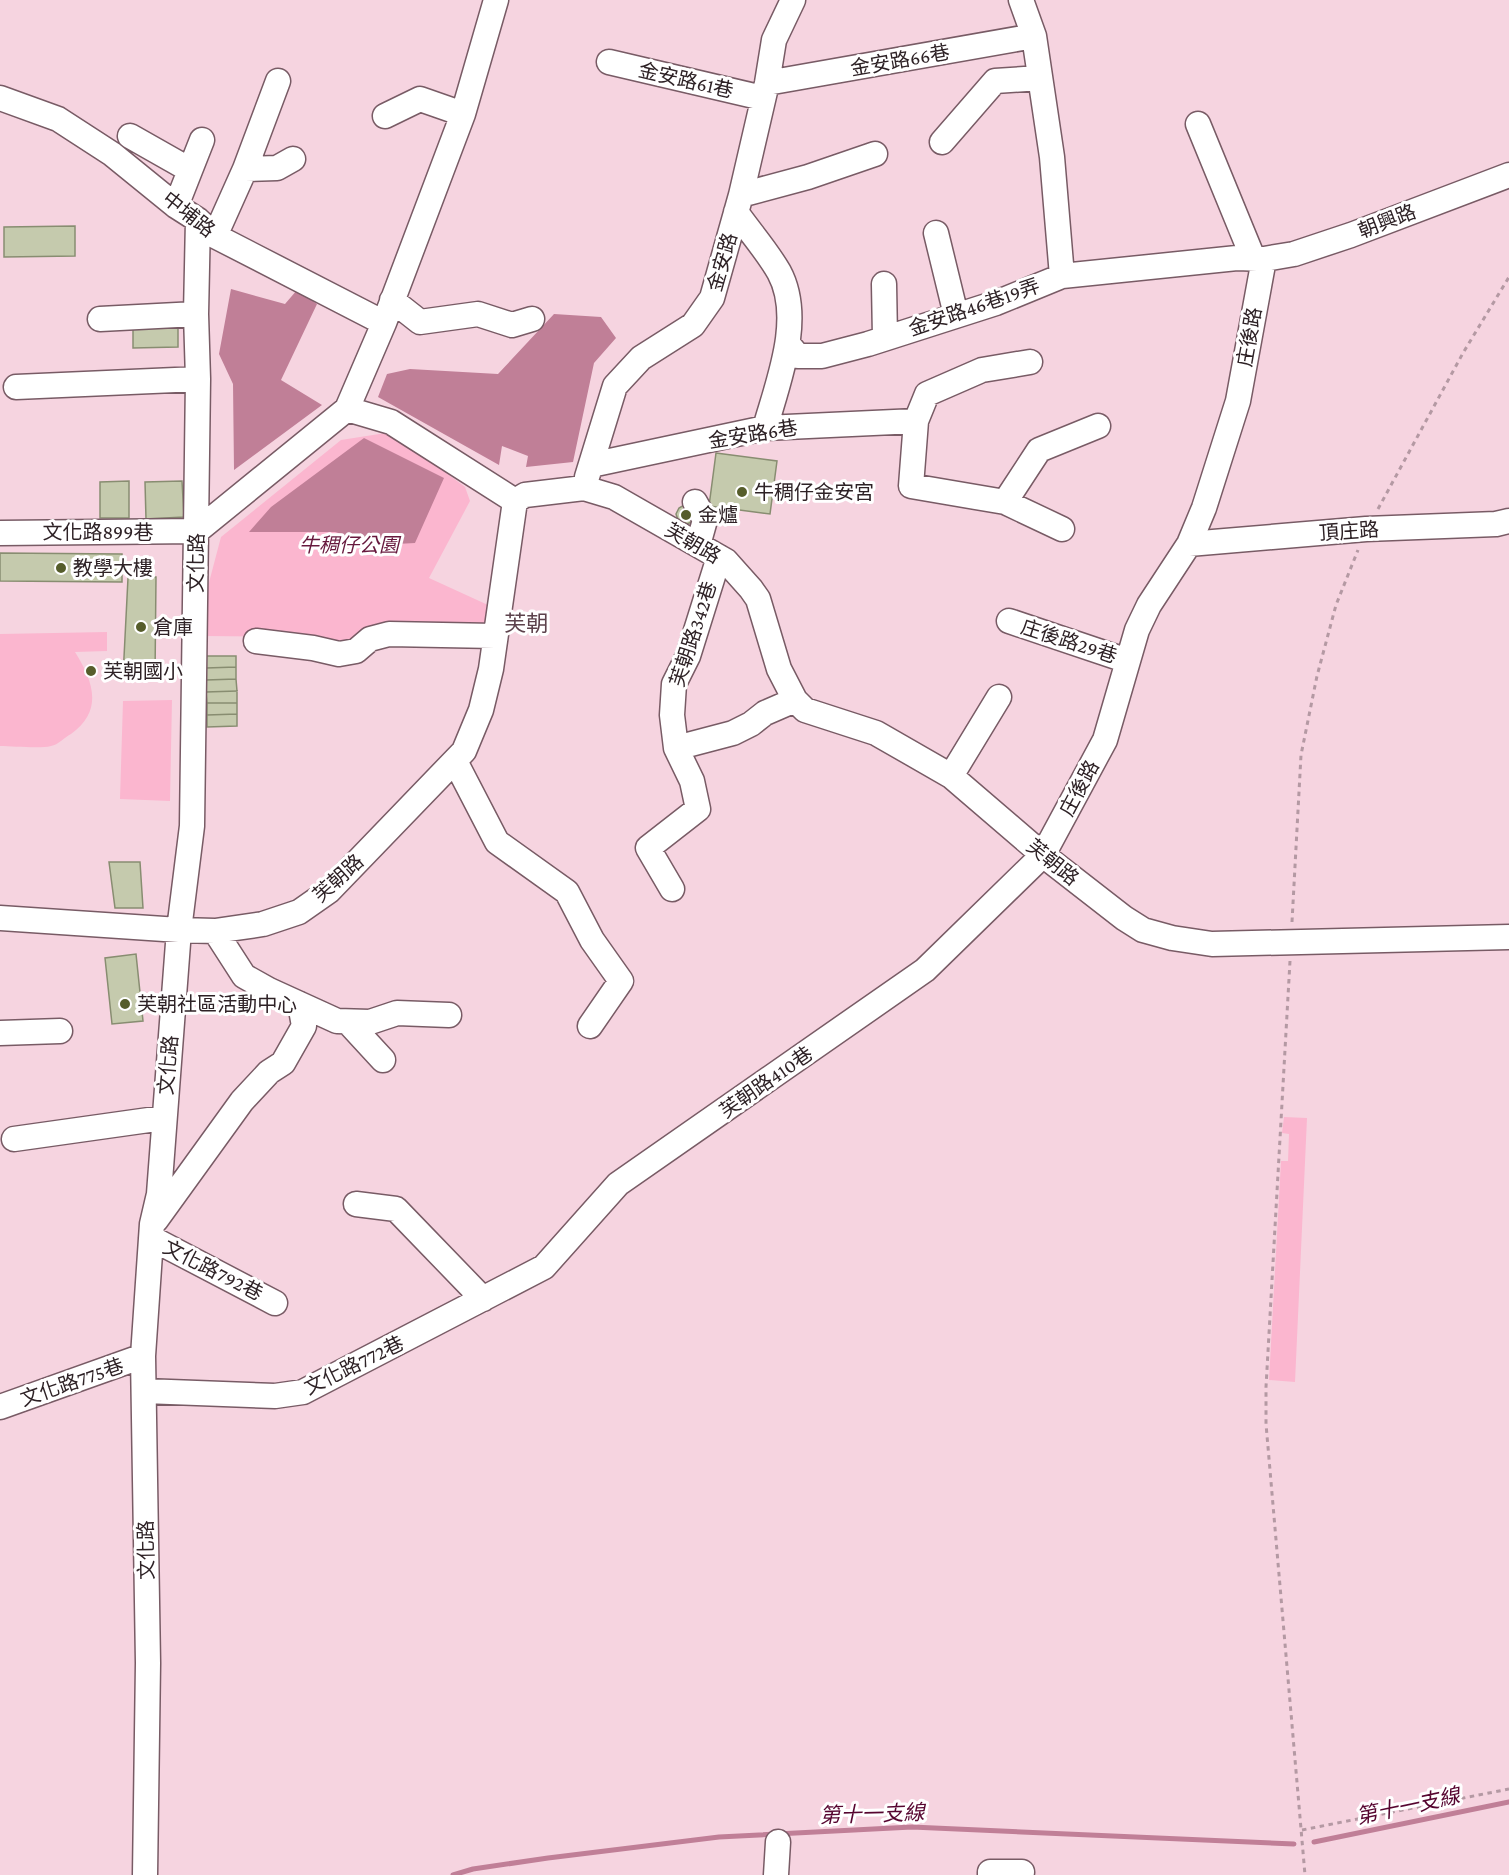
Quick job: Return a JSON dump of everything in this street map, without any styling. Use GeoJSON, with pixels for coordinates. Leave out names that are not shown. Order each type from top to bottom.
{"type":"FeatureCollection","features":[{"type":"Feature","properties":{"kind":"street"},"geometry":{"type":"LineString","coordinates":[[197,531],[347,409],[384,323],[463,114],[496,0]]}},
{"type":"Feature","properties":{"kind":"street"},"geometry":{"type":"LineString","coordinates":[[1021,0],[1034,36],[1052,157],[1062,276],[1237,258],[1258,259],[1198,124]]}},
{"type":"Feature","properties":{"kind":"street","name":"金安路"},"geometry":{"type":"LineString","coordinates":[[584,488],[615,386],[641,358],[693,325],[712,298],[739,204],[765,91],[774,40],[786,2]]}},
{"type":"Feature","properties":{"kind":"street","name":"金安路66巷"},"geometry":{"type":"LineString","coordinates":[[765,91],[1034,36]]}},
{"type":"Feature","properties":{"kind":"street","name":"金安路61巷"},"geometry":{"type":"LineString","coordinates":[[609,62],[765,91]]}},
{"type":"Feature","properties":{"kind":"street"},"geometry":{"type":"LineString","coordinates":[[942,142],[996,81],[1040,78]]}},
{"type":"Feature","properties":{"kind":"street"},"geometry":{"type":"LineString","coordinates":[[206,228],[245,169],[278,81]]}},
{"type":"Feature","properties":{"kind":"street","name":"中埔路"},"geometry":{"type":"LineString","coordinates":[[0,98],[58,119],[112,154],[206,228],[384,323]]}},
{"type":"Feature","properties":{"kind":"street"},"geometry":{"type":"LineString","coordinates":[[385,116],[420,99],[463,114]]}},
{"type":"Feature","properties":{"kind":"street"},"geometry":{"type":"LineString","coordinates":[[130,136],[190,170]]}},
{"type":"Feature","properties":{"kind":"street"},"geometry":{"type":"LineString","coordinates":[[176,206],[202,140]]}},
{"type":"Feature","properties":{"kind":"street"},"geometry":{"type":"LineString","coordinates":[[765,428],[788,344],[789,306],[780,273],[739,204],[875,154]]}},
{"type":"Feature","properties":{"kind":"street"},"geometry":{"type":"LineString","coordinates":[[245,169],[277,168],[293,159]]}},
{"type":"Feature","properties":{"kind":"street","name":"朝興路"},"geometry":{"type":"LineString","coordinates":[[1258,259],[1294,254],[1328,243],[1509,175]]}},
{"type":"Feature","properties":{"kind":"street","name":"文化路"},"geometry":{"type":"LineString","coordinates":[[145,1875],[148,1663],[144,1356],[152,1231],[159,1194],[179,930],[192,826],[197,531],[196,314],[206,228]]}},
{"type":"Feature","properties":{"kind":"street"},"geometry":{"type":"LineString","coordinates":[[936,233],[956,315]]}},
{"type":"Feature","properties":{"kind":"street","name":"庄後路"},"geometry":{"type":"LineString","coordinates":[[1043,855],[1105,740],[1137,630],[1149,605],[1189,544],[1204,508],[1238,401],[1258,259]]}},
{"type":"Feature","properties":{"kind":"street","name":"金安路46巷19弄"},"geometry":{"type":"LineString","coordinates":[[788,344],[798,356],[822,356],[996,303],[1062,276]]}},
{"type":"Feature","properties":{"kind":"street","name":"金安路46巷19弄"},"geometry":{"type":"LineString","coordinates":[[884,284],[885,338]]}},
{"type":"Feature","properties":{"kind":"street"},"geometry":{"type":"LineString","coordinates":[[392,300],[420,322],[478,314],[512,325],[532,319]]}},
{"type":"Feature","properties":{"kind":"street"},"geometry":{"type":"LineString","coordinates":[[100,319],[196,314]]}},
{"type":"Feature","properties":{"kind":"street"},"geometry":{"type":"LineString","coordinates":[[1030,362],[982,370],[927,394],[916,421],[911,486],[1005,502],[1062,529]]}},
{"type":"Feature","properties":{"kind":"street"},"geometry":{"type":"LineString","coordinates":[[16,387],[198,379]]}},
{"type":"Feature","properties":{"kind":"street"},"geometry":{"type":"LineString","coordinates":[[347,409],[391,422],[514,501]]}},
{"type":"Feature","properties":{"kind":"street","name":"金安路6巷"},"geometry":{"type":"LineString","coordinates":[[591,465],[765,428],[916,421]]}},
{"type":"Feature","properties":{"kind":"street"},"geometry":{"type":"LineString","coordinates":[[1005,502],[1039,450],[1098,426]]}},
{"type":"Feature","properties":{"kind":"street","name":"芙朝路"},"geometry":{"type":"LineString","coordinates":[[0,918],[215,931],[264,924],[299,912],[329,891],[464,751],[481,710],[491,669],[514,501],[525,495],[584,488],[614,497],[726,561],[758,599],[779,669],[795,700],[805,710],[876,733],[951,776],[1043,855],[1124,918],[1143,930],[1172,938],[1212,944],[1509,937]]}},
{"type":"Feature","properties":{"kind":"street","name":"芙朝路342巷"},"geometry":{"type":"LineString","coordinates":[[672,889],[648,848],[698,809],[692,781],[676,748],[672,715],[674,684],[688,656],[708,551],[705,520],[695,502]]}},
{"type":"Feature","properties":{"kind":"street","name":"頂庄路"},"geometry":{"type":"LineString","coordinates":[[1189,544],[1366,529],[1496,524],[1509,521]]}},
{"type":"Feature","properties":{"kind":"street","name":"文化路899巷"},"geometry":{"type":"LineString","coordinates":[[0,533],[197,531]]}},
{"type":"Feature","properties":{"kind":"street","name":"庄後路29巷"},"geometry":{"type":"LineString","coordinates":[[1009,621],[1128,661]]}},
{"type":"Feature","properties":{"kind":"street"},"geometry":{"type":"LineString","coordinates":[[256,641],[339,654],[356,651],[370,639],[390,634],[495,636]]}},
{"type":"Feature","properties":{"kind":"street"},"geometry":{"type":"LineString","coordinates":[[951,776],[999,697]]}},
{"type":"Feature","properties":{"kind":"street"},"geometry":{"type":"LineString","coordinates":[[676,748],[734,733],[751,724],[765,712],[795,700]]}},
{"type":"Feature","properties":{"kind":"street"},"geometry":{"type":"LineString","coordinates":[[455,761],[497,842],[567,892],[592,940],[621,981],[591,1026]]}},
{"type":"Feature","properties":{"kind":"street","name":"芙朝路410巷"},"geometry":{"type":"LineString","coordinates":[[483,1299],[544,1267],[618,1184],[926,970],[1043,855]]}},
{"type":"Feature","properties":{"kind":"street"},"geometry":{"type":"LineString","coordinates":[[215,931],[244,976],[337,1022],[370,1022],[397,1014],[449,1015]]}},
{"type":"Feature","properties":{"kind":"street"},"geometry":{"type":"LineString","coordinates":[[152,1231],[242,1101],[269,1072],[283,1063],[304,1026],[300,1004]]}},
{"type":"Feature","properties":{"kind":"street"},"geometry":{"type":"LineString","coordinates":[[348,1022],[383,1060]]}},
{"type":"Feature","properties":{"kind":"street"},"geometry":{"type":"LineString","coordinates":[[0,1033],[60,1031]]}},
{"type":"Feature","properties":{"kind":"street"},"geometry":{"type":"LineString","coordinates":[[14,1139],[164,1118]]}},
{"type":"Feature","properties":{"kind":"street"},"geometry":{"type":"LineString","coordinates":[[356,1204],[396,1209],[483,1299]]}},
{"type":"Feature","properties":{"kind":"street","name":"文化路792巷"},"geometry":{"type":"LineString","coordinates":[[152,1231],[275,1303]]}},
{"type":"Feature","properties":{"kind":"street","name":"文化路772巷"},"geometry":{"type":"LineString","coordinates":[[144,1391],[275,1396],[303,1392],[483,1299]]}},
{"type":"Feature","properties":{"kind":"street","name":"文化路775巷"},"geometry":{"type":"LineString","coordinates":[[0,1407],[144,1356]]}},
{"type":"Feature","properties":{"kind":"street"},"geometry":{"type":"LineString","coordinates":[[776,1875],[778,1842]]}},
{"type":"Feature","properties":{"kind":"street"},"geometry":{"type":"LineString","coordinates":[[990,1875],[990,1872],[1022,1872]]}},
{"type":"Feature","properties":{"kind":"path"},"geometry":{"type":"LineString","coordinates":[[1305,1875],[1270,1485],[1266,1406],[1301,755],[1317,676],[1336,605],[1366,529],[1463,353],[1509,277]]}},
{"type":"Feature","properties":{"kind":"path"},"geometry":{"type":"LineString","coordinates":[[1302,1830],[1509,1789]]}},
{"type":"Feature","properties":{"kind":"green space","name":"牛稠仔公園"},"geometry":{"type":"Polygon","coordinates":[[[392,432],[465,487],[470,501],[429,578],[488,605],[485,628],[342,645],[301,637],[205,636],[207,590],[221,537],[341,440],[392,432]]]}},
{"type":"Feature","properties":{"kind":"green space"},"geometry":{"type":"Polygon","coordinates":[[[107,632],[107,651],[75,652],[87,674],[92,695],[92,705],[81,725],[54,745],[46,747],[0,746],[0,634],[107,632]]]}},
{"type":"Feature","properties":{"kind":"green space"},"geometry":{"type":"Polygon","coordinates":[[[172,700],[170,801],[120,799],[123,701],[172,700]]]}},
{"type":"Feature","properties":{"kind":"green space"},"geometry":{"type":"Polygon","coordinates":[[[1284,1117],[1307,1118],[1295,1382],[1269,1380],[1281,1161],[1288,1161],[1289,1134],[1282,1133],[1284,1117]]]}},
{"type":"Feature","properties":{"kind":"shaded area"},"geometry":{"type":"Polygon","coordinates":[[[231,289],[285,304],[297,290],[317,304],[281,380],[322,405],[234,470],[233,384],[219,354],[231,289]]]}},
{"type":"Feature","properties":{"kind":"shaded area"},"geometry":{"type":"Polygon","coordinates":[[[554,314],[601,317],[616,338],[594,363],[573,462],[526,467],[528,456],[502,446],[499,465],[378,397],[387,374],[410,369],[498,374],[554,314]]]}},
{"type":"Feature","properties":{"kind":"shaded area"},"geometry":{"type":"Polygon","coordinates":[[[364,438],[444,478],[415,543],[378,545],[335,532],[249,532],[271,507],[364,438]]]}},
{"type":"Feature","properties":{"kind":"building"},"geometry":{"type":"Polygon","coordinates":[[[75,226],[75,256],[4,257],[4,227],[75,226]]]}},
{"type":"Feature","properties":{"kind":"building"},"geometry":{"type":"Polygon","coordinates":[[[178,321],[178,347],[133,348],[133,322],[178,321]]]}},
{"type":"Feature","properties":{"kind":"building","name":"牛稠仔金安宮"},"geometry":{"type":"Polygon","coordinates":[[[716,453],[777,461],[770,514],[709,506],[716,453]]]}},
{"type":"Feature","properties":{"kind":"building"},"geometry":{"type":"Polygon","coordinates":[[[129,481],[129,518],[100,518],[100,482],[129,481]]]}},
{"type":"Feature","properties":{"kind":"building"},"geometry":{"type":"Polygon","coordinates":[[[182,481],[184,517],[146,519],[145,482],[182,481]]]}},
{"type":"Feature","properties":{"kind":"building","name":"金爐"},"geometry":{"type":"Polygon","coordinates":[[[684,505],[692,522],[687,524],[678,520],[676,514],[684,505]]]}},
{"type":"Feature","properties":{"kind":"building","name":"教學大樓"},"geometry":{"type":"Polygon","coordinates":[[[0,553],[122,554],[122,582],[0,581],[0,553]]]}},
{"type":"Feature","properties":{"kind":"building","name":"倉庫"},"geometry":{"type":"Polygon","coordinates":[[[156,577],[155,677],[123,677],[128,578],[156,577]]]}},
{"type":"Feature","properties":{"kind":"building"},"geometry":{"type":"Polygon","coordinates":[[[206,656],[236,656],[236,667],[206,668],[206,656]]]}},
{"type":"Feature","properties":{"kind":"building"},"geometry":{"type":"Polygon","coordinates":[[[236,667],[236,679],[206,680],[206,668],[236,667]]]}},
{"type":"Feature","properties":{"kind":"building"},"geometry":{"type":"Polygon","coordinates":[[[236,679],[237,691],[206,692],[206,680],[236,679]]]}},
{"type":"Feature","properties":{"kind":"building"},"geometry":{"type":"Polygon","coordinates":[[[237,691],[237,703],[207,703],[206,692],[237,691]]]}},
{"type":"Feature","properties":{"kind":"building"},"geometry":{"type":"Polygon","coordinates":[[[207,703],[237,703],[237,714],[207,715],[207,703]]]}},
{"type":"Feature","properties":{"kind":"building"},"geometry":{"type":"Polygon","coordinates":[[[237,714],[237,726],[207,727],[207,715],[237,714]]]}},
{"type":"Feature","properties":{"kind":"building"},"geometry":{"type":"Polygon","coordinates":[[[109,862],[140,862],[143,908],[115,908],[109,862]]]}},
{"type":"Feature","properties":{"kind":"building","name":"芙朝社區活動中心"},"geometry":{"type":"Polygon","coordinates":[[[136,954],[143,1021],[112,1024],[105,958],[136,954]]]}},
{"type":"Feature","properties":{"kind":"waterway","name":"第十一支線"},"geometry":{"type":"LineString","coordinates":[[1314,1842],[1509,1802]]}},
{"type":"Feature","properties":{"kind":"waterway","name":"第十一支線"},"geometry":{"type":"LineString","coordinates":[[453,1875],[473,1869],[548,1858],[719,1837],[912,1827],[1294,1844]]}},
{"type":"Feature","properties":{"kind":"place","name":"牛稠仔金安宮"},"geometry":{"type":"Point","coordinates":[742,492]}},
{"type":"Feature","properties":{"kind":"place","name":"金爐"},"geometry":{"type":"Point","coordinates":[686,515]}},
{"type":"Feature","properties":{"kind":"place","name":"教學大樓"},"geometry":{"type":"Point","coordinates":[61,568]}},
{"type":"Feature","properties":{"kind":"place","name":"倉庫"},"geometry":{"type":"Point","coordinates":[141,627]}},
{"type":"Feature","properties":{"kind":"place","name":"芙朝國小"},"geometry":{"type":"Point","coordinates":[91,671]}},
{"type":"Feature","properties":{"kind":"place","name":"芙朝社區活動中心"},"geometry":{"type":"Point","coordinates":[125,1004]}},
{"type":"Feature","properties":{"kind":"district","name":"芙朝"},"geometry":{"type":"Point","coordinates":[526,623]}}]}
